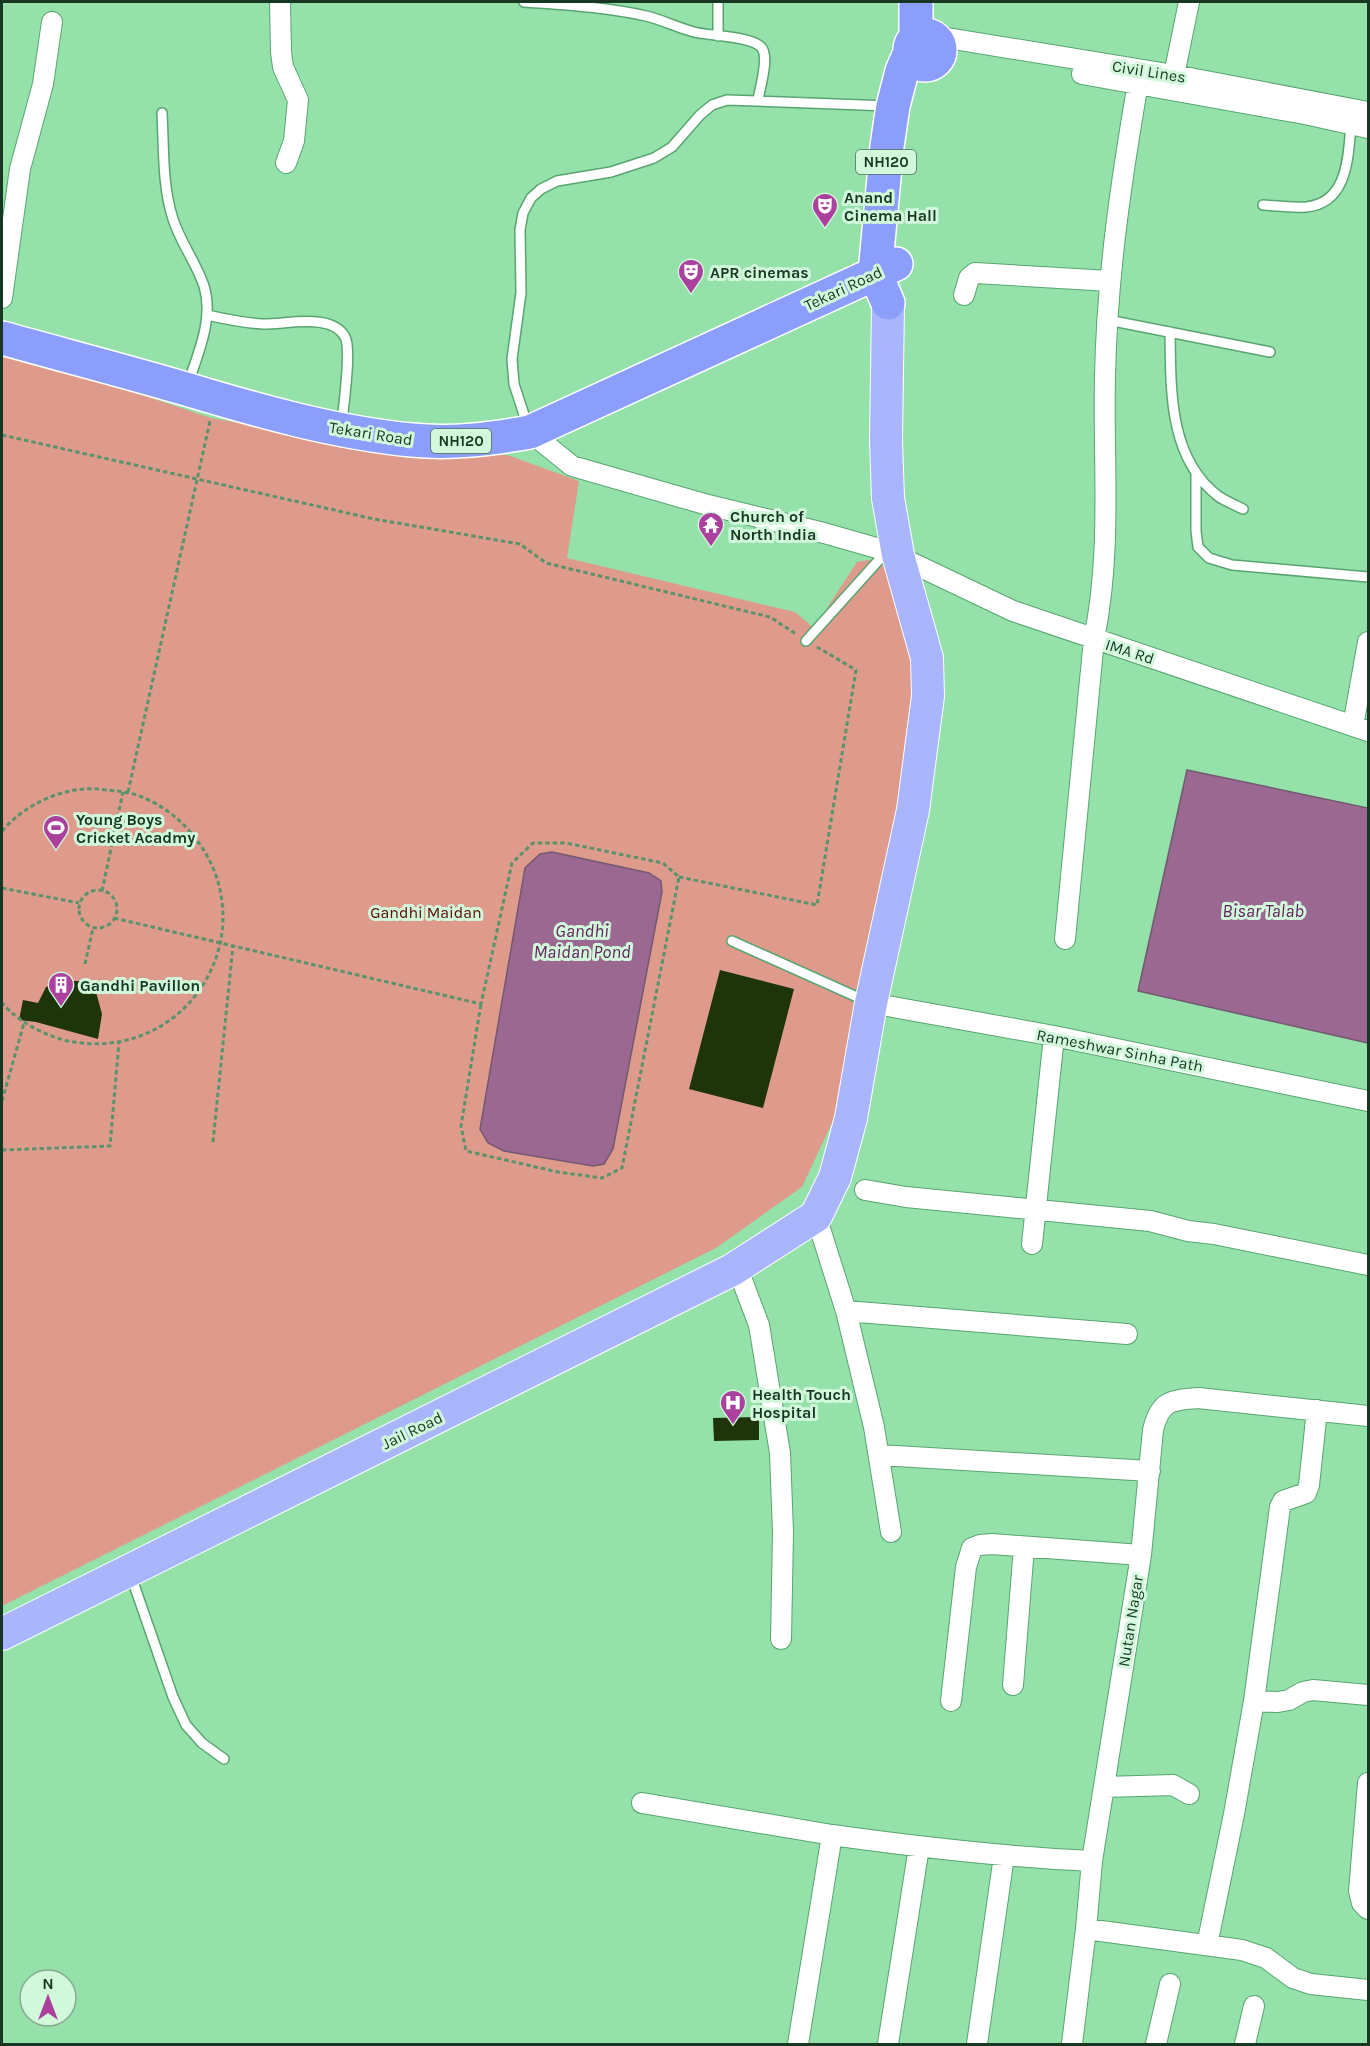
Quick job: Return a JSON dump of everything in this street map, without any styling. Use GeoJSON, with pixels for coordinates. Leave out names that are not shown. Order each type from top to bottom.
{"type":"FeatureCollection","features":[{"type":"Feature","properties":{"kind":"highway","name":"NH120"},"geometry":{"type":"LineString","coordinates":[[885,268],[908,123],[923,48],[916,2]]}},
{"type":"Feature","properties":{"kind":"highway","name":"NH120"},"geometry":{"type":"LineString","coordinates":[[885,268],[887,146],[893,106],[902,71],[923,48]]}},
{"type":"Feature","properties":{"kind":"highway"},"geometry":{"type":"LineString","coordinates":[[885,268],[888,303]]}},
{"type":"Feature","properties":{"kind":"highway","name":"Tekari Road"},"geometry":{"type":"LineString","coordinates":[[2,338],[217,399],[341,430],[412,440],[492,439],[530,432],[885,268]]}},
{"type":"Feature","properties":{"kind":"main road"},"geometry":{"type":"LineString","coordinates":[[816,1215],[835,1177],[851,1118],[871,1003],[913,810],[928,696],[927,658],[892,553],[886,441],[888,303]]}},
{"type":"Feature","properties":{"kind":"main road","name":"Jail Road"},"geometry":{"type":"LineString","coordinates":[[2,1634],[737,1267],[816,1215]]}},
{"type":"Feature","properties":{"kind":"street"},"geometry":{"type":"LineString","coordinates":[[280,2],[280,52],[298,100],[294,141],[286,163]]}},
{"type":"Feature","properties":{"kind":"street"},"geometry":{"type":"LineString","coordinates":[[1174,75],[1189,2]]}},
{"type":"Feature","properties":{"kind":"street"},"geometry":{"type":"LineString","coordinates":[[2,298],[20,169],[43,84],[52,22]]}},
{"type":"Feature","properties":{"kind":"street"},"geometry":{"type":"LineString","coordinates":[[923,48],[1138,83],[1360,126]]}},
{"type":"Feature","properties":{"kind":"street","name":"Civil Lines"},"geometry":{"type":"LineString","coordinates":[[923,48],[1174,75],[1368,112]]}},
{"type":"Feature","properties":{"kind":"street"},"geometry":{"type":"LineString","coordinates":[[1065,939],[1094,639],[1101,604],[1106,552],[1105,376],[1110,280],[1120,190],[1138,83]]}},
{"type":"Feature","properties":{"kind":"street"},"geometry":{"type":"LineString","coordinates":[[964,295],[969,278],[975,273],[1110,280]]}},
{"type":"Feature","properties":{"kind":"street","name":"IMA Rd"},"geometry":{"type":"LineString","coordinates":[[530,432],[572,466],[708,505],[824,533],[892,553],[1013,611],[1361,728]]}},
{"type":"Feature","properties":{"kind":"street"},"geometry":{"type":"LineString","coordinates":[[1361,728],[1368,642]]}},
{"type":"Feature","properties":{"kind":"street","name":"Rameshwar Sinha Path"},"geometry":{"type":"LineString","coordinates":[[871,1003],[1054,1036],[1368,1101]]}},
{"type":"Feature","properties":{"kind":"street"},"geometry":{"type":"LineString","coordinates":[[1032,1244],[1054,1036]]}},
{"type":"Feature","properties":{"kind":"street"},"geometry":{"type":"LineString","coordinates":[[866,1190],[906,1197],[1150,1221],[1188,1231],[1214,1234],[1368,1265]]}},
{"type":"Feature","properties":{"kind":"street"},"geometry":{"type":"LineString","coordinates":[[816,1215],[846,1311],[874,1427],[891,1532]]}},
{"type":"Feature","properties":{"kind":"street"},"geometry":{"type":"LineString","coordinates":[[737,1267],[759,1325],[780,1453],[783,1532],[781,1639]]}},
{"type":"Feature","properties":{"kind":"street"},"geometry":{"type":"LineString","coordinates":[[846,1311],[1127,1334]]}},
{"type":"Feature","properties":{"kind":"street","name":"Nutan Nagar"},"geometry":{"type":"LineString","coordinates":[[1072,2044],[1092,1861],[1141,1555],[1153,1430],[1157,1415],[1165,1404],[1179,1399],[1198,1398],[1368,1416]]}},
{"type":"Feature","properties":{"kind":"street"},"geometry":{"type":"LineString","coordinates":[[1207,1945],[1254,1701],[1280,1507],[1283,1501],[1306,1492],[1310,1485],[1317,1410]]}},
{"type":"Feature","properties":{"kind":"street"},"geometry":{"type":"LineString","coordinates":[[879,1455],[1150,1471]]}},
{"type":"Feature","properties":{"kind":"street"},"geometry":{"type":"LineString","coordinates":[[951,1701],[966,1567],[972,1548],[992,1544],[1141,1555]]}},
{"type":"Feature","properties":{"kind":"street"},"geometry":{"type":"LineString","coordinates":[[1013,1685],[1024,1547]]}},
{"type":"Feature","properties":{"kind":"street"},"geometry":{"type":"LineString","coordinates":[[1254,1701],[1289,1700],[1303,1692],[1313,1690],[1368,1695]]}},
{"type":"Feature","properties":{"kind":"street"},"geometry":{"type":"LineString","coordinates":[[1368,1783],[1359,1891],[1362,1904],[1368,1909]]}},
{"type":"Feature","properties":{"kind":"street"},"geometry":{"type":"LineString","coordinates":[[1104,1787],[1173,1785],[1189,1794]]}},
{"type":"Feature","properties":{"kind":"street"},"geometry":{"type":"LineString","coordinates":[[642,1803],[919,1847],[1004,1856],[1092,1861]]}},
{"type":"Feature","properties":{"kind":"street"},"geometry":{"type":"LineString","coordinates":[[798,2044],[832,1835]]}},
{"type":"Feature","properties":{"kind":"street"},"geometry":{"type":"LineString","coordinates":[[888,2044],[919,1847]]}},
{"type":"Feature","properties":{"kind":"street"},"geometry":{"type":"LineString","coordinates":[[977,2044],[1004,1856]]}},
{"type":"Feature","properties":{"kind":"street"},"geometry":{"type":"LineString","coordinates":[[1086,1929],[1242,1950],[1266,1958],[1293,1978],[1311,1984],[1368,1990]]}},
{"type":"Feature","properties":{"kind":"street"},"geometry":{"type":"LineString","coordinates":[[1156,2044],[1170,1984]]}},
{"type":"Feature","properties":{"kind":"street"},"geometry":{"type":"LineString","coordinates":[[1245,2044],[1254,2006]]}},
{"type":"Feature","properties":{"kind":"lane"},"geometry":{"type":"LineString","coordinates":[[524,2],[620,11],[649,17],[694,32],[751,42],[761,47],[765,60],[758,100]]}},
{"type":"Feature","properties":{"kind":"lane"},"geometry":{"type":"LineString","coordinates":[[718,2],[718,36]]}},
{"type":"Feature","properties":{"kind":"lane"},"geometry":{"type":"LineString","coordinates":[[530,432],[514,384],[512,360],[521,293],[520,230],[523,213],[531,198],[541,189],[557,181],[611,172],[654,158],[672,147],[712,105],[727,100],[893,106]]}},
{"type":"Feature","properties":{"kind":"lane"},"geometry":{"type":"LineString","coordinates":[[162,113],[167,199],[181,240],[204,287],[207,315],[206,328],[186,389]]}},
{"type":"Feature","properties":{"kind":"lane"},"geometry":{"type":"LineString","coordinates":[[1263,205],[1305,207],[1321,204],[1330,198],[1338,190],[1346,171],[1360,126]]}},
{"type":"Feature","properties":{"kind":"lane"},"geometry":{"type":"LineString","coordinates":[[207,315],[242,323],[306,321],[324,323],[338,328],[346,337],[348,350],[341,430]]}},
{"type":"Feature","properties":{"kind":"lane"},"geometry":{"type":"LineString","coordinates":[[1108,320],[1270,352]]}},
{"type":"Feature","properties":{"kind":"lane"},"geometry":{"type":"LineString","coordinates":[[1170,332],[1174,417],[1183,447],[1196,474],[1218,496],[1242,509]]}},
{"type":"Feature","properties":{"kind":"lane"},"geometry":{"type":"LineString","coordinates":[[1196,474],[1198,547],[1209,558],[1232,565],[1368,577]]}},
{"type":"Feature","properties":{"kind":"lane"},"geometry":{"type":"LineString","coordinates":[[806,641],[892,553]]}},
{"type":"Feature","properties":{"kind":"lane"},"geometry":{"type":"LineString","coordinates":[[732,940],[871,1003]]}},
{"type":"Feature","properties":{"kind":"lane"},"geometry":{"type":"LineString","coordinates":[[129,1571],[173,1697],[186,1725],[202,1743],[224,1759]]}},
{"type":"Feature","properties":{"kind":"path"},"geometry":{"type":"LineString","coordinates":[[128,792],[197,478],[217,399]]}},
{"type":"Feature","properties":{"kind":"path"},"geometry":{"type":"LineString","coordinates":[[2,435],[374,519],[520,544],[546,563],[770,617],[856,670],[817,905],[679,877],[663,863],[566,843],[533,843],[512,863],[481,1004],[461,1126],[466,1151],[558,1172],[602,1178],[622,1168],[679,877]]}},
{"type":"Feature","properties":{"kind":"path"},"geometry":{"type":"LineString","coordinates":[[2,831],[13,818],[47,798],[84,789],[128,792],[158,805],[176,818],[205,849],[218,879],[224,911],[221,943],[214,967],[201,989],[185,1008],[165,1024],[143,1035],[119,1042],[86,1044],[54,1038],[24,1023],[2,1004]]}},
{"type":"Feature","properties":{"kind":"path"},"geometry":{"type":"LineString","coordinates":[[102,891],[123,792]]}},
{"type":"Feature","properties":{"kind":"path"},"geometry":{"type":"LineString","coordinates":[[2,888],[80,903]]}},
{"type":"Feature","properties":{"kind":"path"},"geometry":{"type":"LineString","coordinates":[[102,891],[112,896],[117,907],[114,918],[106,927],[93,928],[87,925],[80,915],[80,903],[82,898],[91,892],[102,891]]}},
{"type":"Feature","properties":{"kind":"path"},"geometry":{"type":"LineString","coordinates":[[114,918],[481,1004]]}},
{"type":"Feature","properties":{"kind":"path"},"geometry":{"type":"LineString","coordinates":[[85,964],[93,928]]}},
{"type":"Feature","properties":{"kind":"path"},"geometry":{"type":"LineString","coordinates":[[213,1143],[232,946]]}},
{"type":"Feature","properties":{"kind":"path"},"geometry":{"type":"LineString","coordinates":[[2,1101],[4,1082],[24,1023]]}},
{"type":"Feature","properties":{"kind":"path"},"geometry":{"type":"LineString","coordinates":[[2,1150],[110,1146],[119,1042]]}},
{"type":"Feature","properties":{"kind":"green space","name":"Gandhi Maidan"},"geometry":{"type":"Polygon","coordinates":[[[2,348],[211,418],[418,455],[507,455],[579,481],[567,558],[795,612],[814,628],[857,562],[898,555],[921,683],[839,1108],[802,1187],[716,1248],[2,1606],[2,348]]]}},
{"type":"Feature","properties":{"kind":"water","name":"Bisar Talab"},"geometry":{"type":"Polygon","coordinates":[[[1187,770],[1368,808],[1368,1043],[1138,991],[1187,770]]]}},
{"type":"Feature","properties":{"kind":"water","name":"Gandhi Maidan Pond"},"geometry":{"type":"Polygon","coordinates":[[[552,852],[649,873],[661,881],[662,892],[613,1149],[604,1164],[593,1166],[504,1151],[488,1143],[480,1129],[525,868],[540,854],[552,852]]]}},
{"type":"Feature","properties":{"kind":"building"},"geometry":{"type":"Polygon","coordinates":[[[720,970],[794,989],[763,1108],[689,1089],[720,970]]]}},
{"type":"Feature","properties":{"kind":"building","name":"Gandhi Pavillon"},"geometry":{"type":"Polygon","coordinates":[[[63,981],[84,981],[96,992],[102,1014],[98,1039],[36,1022],[19,1020],[23,1000],[38,1003],[46,987],[63,981]]]}},
{"type":"Feature","properties":{"kind":"building"},"geometry":{"type":"Polygon","coordinates":[[[759,1417],[759,1440],[714,1441],[713,1418],[759,1417]]]}},
{"type":"Feature","properties":{"kind":"place","name":"Anand Cinema Hall"},"geometry":{"type":"Point","coordinates":[825,229]}},
{"type":"Feature","properties":{"kind":"place","name":"APR cinemas"},"geometry":{"type":"Point","coordinates":[691,295]}},
{"type":"Feature","properties":{"kind":"place","name":"Church of North India"},"geometry":{"type":"Point","coordinates":[711,548]}},
{"type":"Feature","properties":{"kind":"place","name":"Young Boys Cricket Acadmy"},"geometry":{"type":"Point","coordinates":[56,851]}},
{"type":"Feature","properties":{"kind":"place","name":"Gandhi Pavillon"},"geometry":{"type":"Point","coordinates":[61,1008]}},
{"type":"Feature","properties":{"kind":"place","name":"Health Touch Hospital"},"geometry":{"type":"Point","coordinates":[733,1426]}}]}
